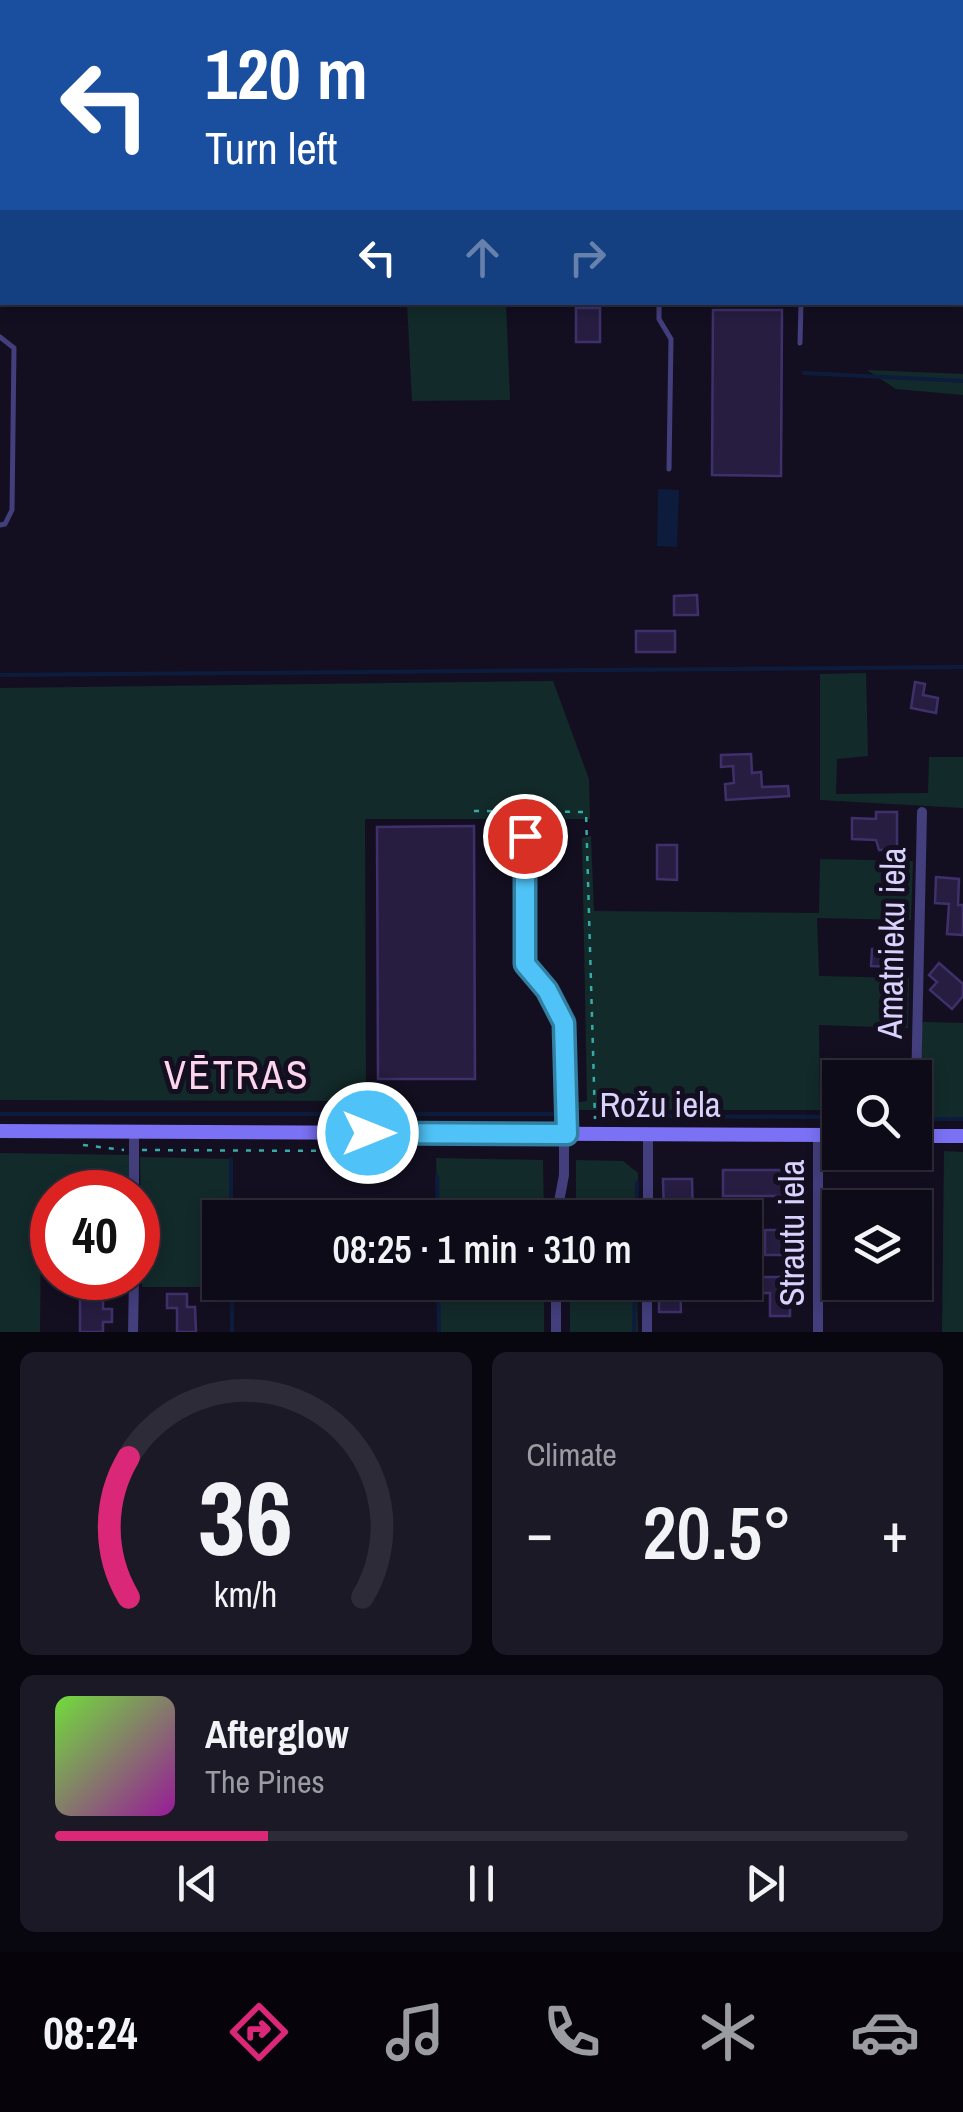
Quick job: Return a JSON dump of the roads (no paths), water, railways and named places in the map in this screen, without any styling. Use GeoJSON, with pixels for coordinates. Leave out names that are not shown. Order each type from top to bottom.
{"type":"FeatureCollection","features":[{"type":"Feature","properties":{"kind":"street","name":"Amatnieku iela"},"geometry":{"type":"LineString","coordinates":[[917,1060],[922,812]]}},
{"type":"Feature","properties":{"kind":"street","name":"Rožu iela"},"geometry":{"type":"LineString","coordinates":[[0,1130],[822,1135]]}},
{"type":"Feature","properties":{"kind":"street"},"geometry":{"type":"LineString","coordinates":[[134,1131],[134,1170]]}},
{"type":"Feature","properties":{"kind":"street"},"geometry":{"type":"LineString","coordinates":[[559,1200],[566,1134]]}},
{"type":"Feature","properties":{"kind":"street"},"geometry":{"type":"LineString","coordinates":[[648,1134],[648,1200]]}},
{"type":"Feature","properties":{"kind":"street","name":"Strautu iela"},"geometry":{"type":"LineString","coordinates":[[818,1135],[818,1332]]}},
{"type":"Feature","properties":{"kind":"street"},"geometry":{"type":"LineString","coordinates":[[932,1136],[963,1136]]}},
{"type":"Feature","properties":{"kind":"street"},"geometry":{"type":"LineString","coordinates":[[134,1300],[134,1332]]}},
{"type":"Feature","properties":{"kind":"street"},"geometry":{"type":"LineString","coordinates":[[556,1300],[556,1332]]}},
{"type":"Feature","properties":{"kind":"street"},"geometry":{"type":"LineString","coordinates":[[647,1300],[647,1332]]}},
{"type":"Feature","properties":{"kind":"lane"},"geometry":{"type":"LineString","coordinates":[[658,305],[659,318],[670,339],[669,469]]}},
{"type":"Feature","properties":{"kind":"lane"},"geometry":{"type":"LineString","coordinates":[[800,343],[801,305]]}},
{"type":"Feature","properties":{"kind":"lane"},"geometry":{"type":"LineString","coordinates":[[0,337],[14,348],[12,510],[5,524],[0,525]]}},
{"type":"Feature","properties":{"kind":"lane"},"geometry":{"type":"LineString","coordinates":[[525,836],[525,964],[547,990],[564,1023],[566,1134]]}},
{"type":"Feature","properties":{"kind":"water"},"geometry":{"type":"Polygon","coordinates":[[[658,489],[679,490],[677,547],[657,546],[658,489]]]}},
{"type":"Feature","properties":{"kind":"waterway"},"geometry":{"type":"LineString","coordinates":[[804,373],[963,381]]}},
{"type":"Feature","properties":{"kind":"waterway"},"geometry":{"type":"LineString","coordinates":[[0,675],[963,667]]}},
{"type":"Feature","properties":{"kind":"waterway"},"geometry":{"type":"LineString","coordinates":[[0,1114],[554,1114]]}},
{"type":"Feature","properties":{"kind":"waterway"},"geometry":{"type":"LineString","coordinates":[[604,1115],[619,1115]]}},
{"type":"Feature","properties":{"kind":"waterway"},"geometry":{"type":"LineString","coordinates":[[637,1116],[822,1117]]}},
{"type":"Feature","properties":{"kind":"waterway"},"geometry":{"type":"LineString","coordinates":[[932,1119],[963,1119]]}},
{"type":"Feature","properties":{"kind":"waterway"},"geometry":{"type":"LineString","coordinates":[[231,1159],[231,1200]]}},
{"type":"Feature","properties":{"kind":"waterway"},"geometry":{"type":"LineString","coordinates":[[437,1176],[438,1200]]}},
{"type":"Feature","properties":{"kind":"waterway"},"geometry":{"type":"LineString","coordinates":[[637,1183],[637,1200]]}},
{"type":"Feature","properties":{"kind":"waterway"},"geometry":{"type":"LineString","coordinates":[[232,1300],[232,1332]]}},
{"type":"Feature","properties":{"kind":"waterway"},"geometry":{"type":"LineString","coordinates":[[438,1300],[439,1332]]}},
{"type":"Feature","properties":{"kind":"waterway"},"geometry":{"type":"LineString","coordinates":[[634,1332],[635,1300]]}},
{"type":"Feature","properties":{"kind":"district","name":"VĒTRAS"},"geometry":{"type":"Point","coordinates":[237,1074]}}]}
